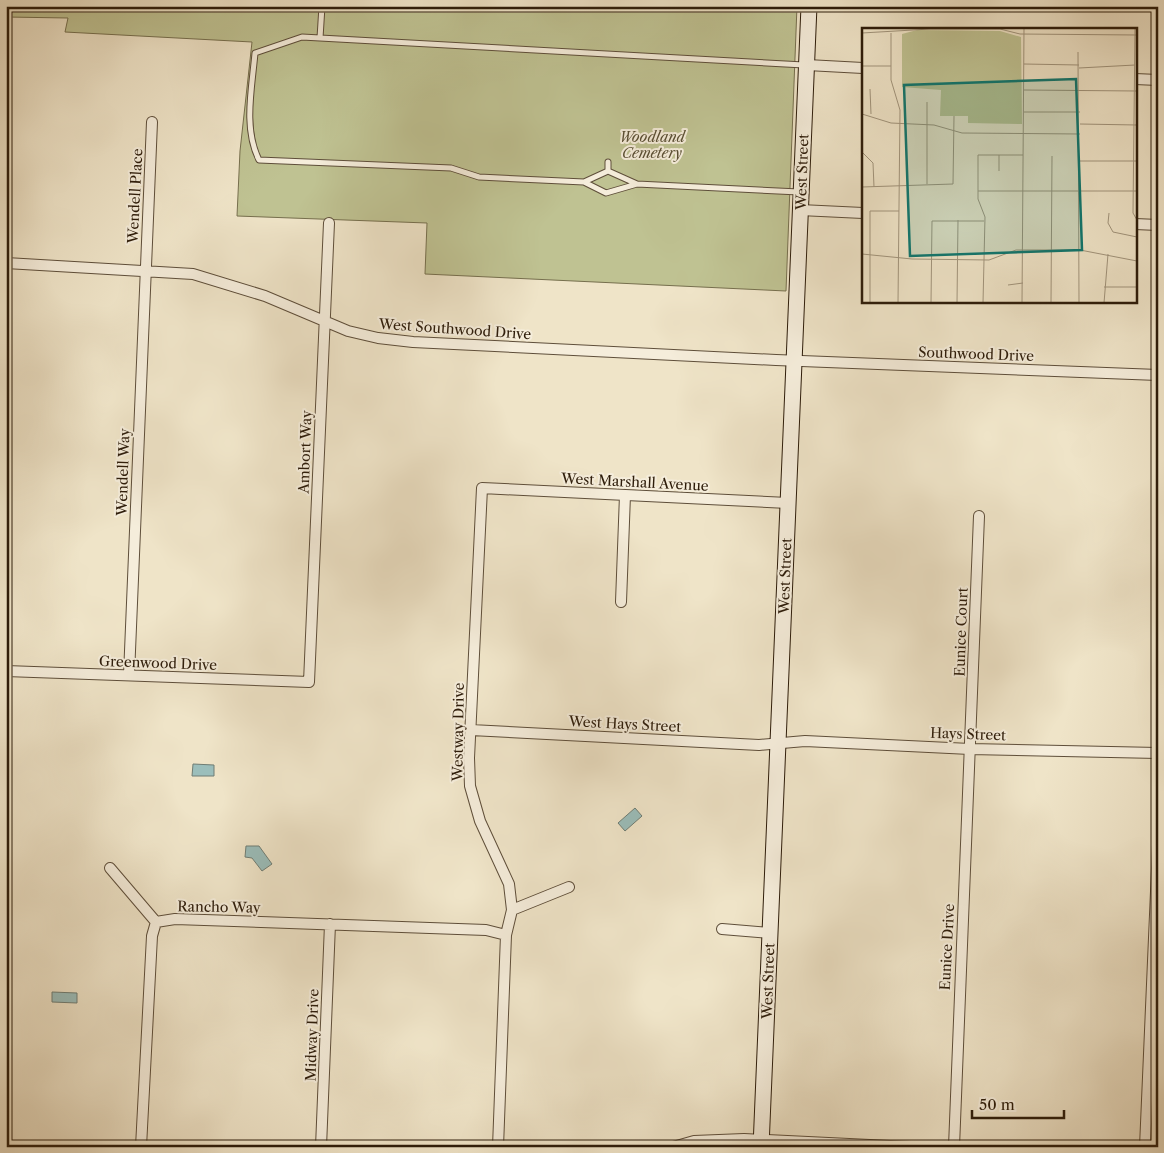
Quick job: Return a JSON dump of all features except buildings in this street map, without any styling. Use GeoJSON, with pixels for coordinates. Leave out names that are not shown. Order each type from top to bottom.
{"type":"FeatureCollection","features":[{"type":"Feature","properties":{"kind":"main road","name":"West Street"},"geometry":{"type":"LineString","coordinates":[[762,1143],[809,6]]}},
{"type":"Feature","properties":{"kind":"street"},"geometry":{"type":"LineString","coordinates":[[807,65],[862,68]]}},
{"type":"Feature","properties":{"kind":"street"},"geometry":{"type":"LineString","coordinates":[[1136,80],[1158,80]]}},
{"type":"Feature","properties":{"kind":"street","name":"Wendell Place"},"geometry":{"type":"LineString","coordinates":[[145,270],[152,122]]}},
{"type":"Feature","properties":{"kind":"street"},"geometry":{"type":"LineString","coordinates":[[800,210],[862,213]]}},
{"type":"Feature","properties":{"kind":"street","name":"Ambort Way"},"geometry":{"type":"LineString","coordinates":[[309,682],[329,223]]}},
{"type":"Feature","properties":{"kind":"street"},"geometry":{"type":"LineString","coordinates":[[1136,224],[1158,225]]}},
{"type":"Feature","properties":{"kind":"street","name":"West Southwood Drive"},"geometry":{"type":"LineString","coordinates":[[6,263],[193,274],[224,282],[348,331],[378,338],[413,342],[794,360]]}},
{"type":"Feature","properties":{"kind":"street","name":"Wendell Way"},"geometry":{"type":"LineString","coordinates":[[129,675],[145,270]]}},
{"type":"Feature","properties":{"kind":"street","name":"Southwood Drive"},"geometry":{"type":"LineString","coordinates":[[794,360],[1158,375]]}},
{"type":"Feature","properties":{"kind":"street","name":"West Marshall Avenue"},"geometry":{"type":"LineString","coordinates":[[482,488],[788,503]]}},
{"type":"Feature","properties":{"kind":"street","name":"Westway Drive"},"geometry":{"type":"LineString","coordinates":[[482,488],[469,758],[470,786],[480,821],[509,884],[512,910],[506,935],[498,1147]]}},
{"type":"Feature","properties":{"kind":"street"},"geometry":{"type":"LineString","coordinates":[[621,602],[626,495]]}},
{"type":"Feature","properties":{"kind":"street","name":"Eunice Court"},"geometry":{"type":"LineString","coordinates":[[970,748],[979,516]]}},
{"type":"Feature","properties":{"kind":"street","name":"Greenwood Drive"},"geometry":{"type":"LineString","coordinates":[[6,671],[309,682]]}},
{"type":"Feature","properties":{"kind":"street","name":"West Hays Street"},"geometry":{"type":"LineString","coordinates":[[471,730],[759,745],[778,743]]}},
{"type":"Feature","properties":{"kind":"street","name":"Hays Street"},"geometry":{"type":"LineString","coordinates":[[778,743],[804,741],[1158,753]]}},
{"type":"Feature","properties":{"kind":"street","name":"Eunice Drive"},"geometry":{"type":"LineString","coordinates":[[954,1147],[970,748]]}},
{"type":"Feature","properties":{"kind":"street"},"geometry":{"type":"LineString","coordinates":[[1144,1147],[1158,845]]}},
{"type":"Feature","properties":{"kind":"street"},"geometry":{"type":"LineString","coordinates":[[110,868],[156,922],[152,936],[142,1147]]}},
{"type":"Feature","properties":{"kind":"street"},"geometry":{"type":"LineString","coordinates":[[512,910],[568,887]]}},
{"type":"Feature","properties":{"kind":"street","name":"Rancho Way"},"geometry":{"type":"LineString","coordinates":[[156,922],[174,919],[330,924],[486,930],[506,935]]}},
{"type":"Feature","properties":{"kind":"street","name":"Midway Drive"},"geometry":{"type":"LineString","coordinates":[[321,1147],[330,924]]}},
{"type":"Feature","properties":{"kind":"street"},"geometry":{"type":"LineString","coordinates":[[722,929],[770,933]]}},
{"type":"Feature","properties":{"kind":"street"},"geometry":{"type":"LineString","coordinates":[[674,1147],[694,1141],[716,1139],[762,1143],[911,1147]]}},
{"type":"Feature","properties":{"kind":"lane"},"geometry":{"type":"LineString","coordinates":[[320,38],[322,6]]}},
{"type":"Feature","properties":{"kind":"lane"},"geometry":{"type":"LineString","coordinates":[[801,192],[637,184],[606,192],[584,182],[479,177],[451,168],[259,160],[251,143],[251,100],[256,54],[302,37],[807,65]]}},
{"type":"Feature","properties":{"kind":"lane"},"geometry":{"type":"LineString","coordinates":[[608,162],[608,171]]}},
{"type":"Feature","properties":{"kind":"lane"},"geometry":{"type":"LineString","coordinates":[[584,182],[608,171],[637,184]]}},
{"type":"Feature","properties":{"kind":"green space","name":"Woodland Cemetery"},"geometry":{"type":"Polygon","coordinates":[[[6,6],[797,6],[786,291],[425,274],[427,223],[237,216],[240,151],[252,42],[65,32],[68,18],[6,17],[6,6]]]}},
{"type":"Feature","properties":{"kind":"water"},"geometry":{"type":"Polygon","coordinates":[[[193,764],[214,765],[214,776],[192,776],[193,764]]]}},
{"type":"Feature","properties":{"kind":"water"},"geometry":{"type":"Polygon","coordinates":[[[635,808],[642,816],[625,831],[618,823],[635,808]]]}},
{"type":"Feature","properties":{"kind":"water"},"geometry":{"type":"Polygon","coordinates":[[[246,846],[259,846],[272,864],[262,871],[252,858],[245,857],[246,846]]]}},
{"type":"Feature","properties":{"kind":"water"},"geometry":{"type":"Polygon","coordinates":[[[52,992],[77,993],[77,1003],[52,1002],[52,992]]]}}]}
